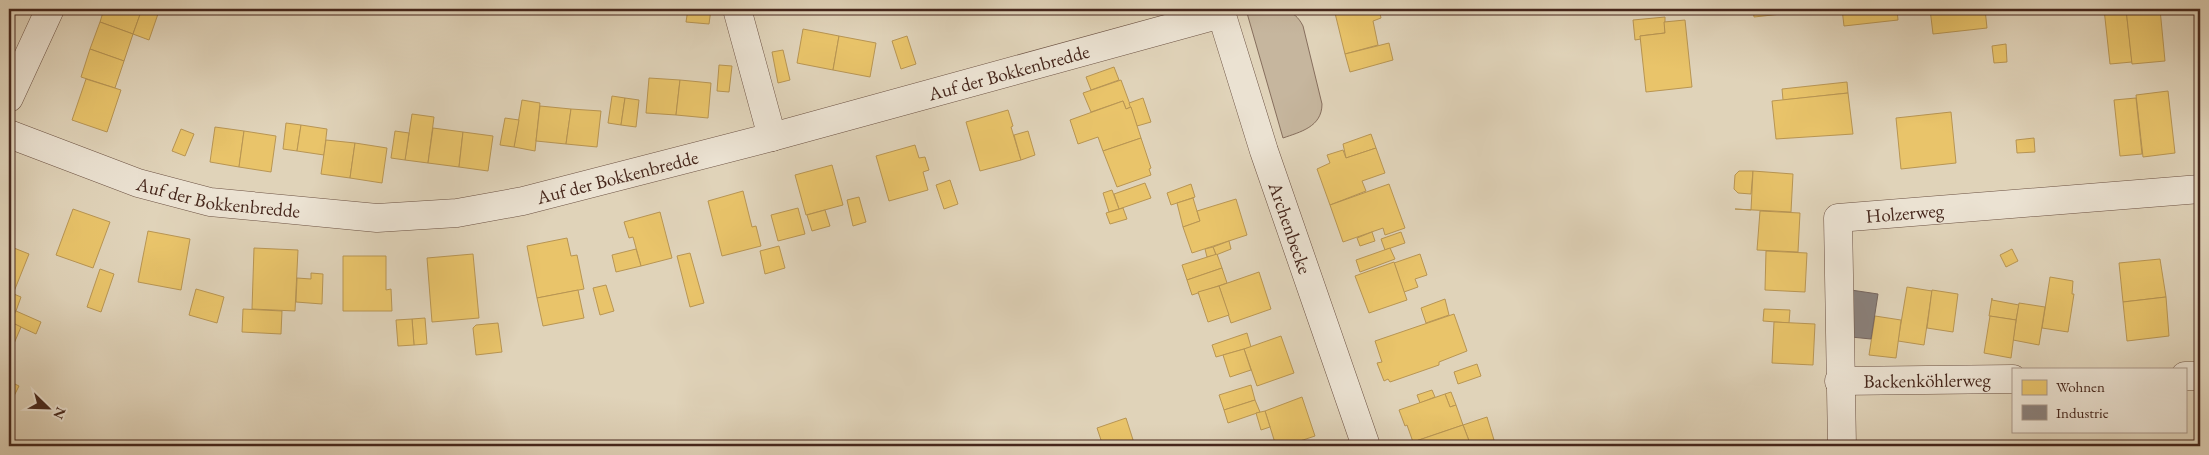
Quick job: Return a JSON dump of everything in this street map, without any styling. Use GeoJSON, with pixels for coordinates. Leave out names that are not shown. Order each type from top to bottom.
{"type":"FeatureCollection","features":[{"type":"Feature","properties":{"kind":"street"},"geometry":{"type":"LineString","coordinates":[[9,98],[50,9]]}},
{"type":"Feature","properties":{"kind":"street"},"geometry":{"type":"LineString","coordinates":[[737,9],[772,137]]}},
{"type":"Feature","properties":{"kind":"street","name":"Auf der Bokkenbredde"},"geometry":{"type":"LineString","coordinates":[[9,134],[138,183],[210,202],[377,218],[457,213],[523,201],[772,137],[1221,11]]}},
{"type":"Feature","properties":{"kind":"street","name":"Archenbecke"},"geometry":{"type":"LineString","coordinates":[[1221,11],[1264,151],[1366,446]]}},
{"type":"Feature","properties":{"kind":"street","name":"Holzerweg"},"geometry":{"type":"LineString","coordinates":[[1842,446],[1839,381],[1838,218],[2200,189]]}},
{"type":"Feature","properties":{"kind":"street"},"geometry":{"type":"LineString","coordinates":[[2186,376],[2200,376]]}},
{"type":"Feature","properties":{"kind":"street","name":"Backenköhlerweg"},"geometry":{"type":"LineString","coordinates":[[1839,381],[2012,379]]}},
{"type":"Feature","properties":{"kind":"shaded area"},"geometry":{"type":"Polygon","coordinates":[[[1263,9],[1276,9],[1291,13],[1303,26],[1322,104],[1321,112],[1314,123],[1303,131],[1283,138],[1247,13],[1263,9]]]}},
{"type":"Feature","properties":{"kind":"building: Wohnen"},"geometry":{"type":"Polygon","coordinates":[[[104,9],[142,9],[133,34],[100,22],[104,9]]]}},
{"type":"Feature","properties":{"kind":"building: Wohnen"},"geometry":{"type":"Polygon","coordinates":[[[142,9],[159,11],[149,40],[133,34],[142,9]]]}},
{"type":"Feature","properties":{"kind":"building: Wohnen"},"geometry":{"type":"Polygon","coordinates":[[[688,9],[711,9],[709,24],[686,22],[688,9]]]}},
{"type":"Feature","properties":{"kind":"building: Wohnen"},"geometry":{"type":"Polygon","coordinates":[[[1334,9],[1379,9],[1381,18],[1373,21],[1378,45],[1345,54],[1334,9]]]}},
{"type":"Feature","properties":{"kind":"building: Wohnen"},"geometry":{"type":"Polygon","coordinates":[[[1753,9],[1808,9],[1809,11],[1754,17],[1753,9]]]}},
{"type":"Feature","properties":{"kind":"building: Wohnen"},"geometry":{"type":"Polygon","coordinates":[[[1842,9],[1897,9],[1898,20],[1844,26],[1842,9]]]}},
{"type":"Feature","properties":{"kind":"building: Wohnen"},"geometry":{"type":"Polygon","coordinates":[[[1930,9],[1985,9],[1987,28],[1933,34],[1930,9]]]}},
{"type":"Feature","properties":{"kind":"building: Wohnen"},"geometry":{"type":"Polygon","coordinates":[[[2104,9],[2126,9],[2132,62],[2110,64],[2104,9]]]}},
{"type":"Feature","properties":{"kind":"building: Wohnen"},"geometry":{"type":"Polygon","coordinates":[[[2126,9],[2160,9],[2165,61],[2132,64],[2126,9]]]}},
{"type":"Feature","properties":{"kind":"building: Wohnen"},"geometry":{"type":"Polygon","coordinates":[[[1665,17],[1665,33],[1640,36],[1641,39],[1635,40],[1633,20],[1665,17]]]}},
{"type":"Feature","properties":{"kind":"building: Wohnen"},"geometry":{"type":"Polygon","coordinates":[[[1685,20],[1692,87],[1646,92],[1640,36],[1665,33],[1664,22],[1685,20]]]}},
{"type":"Feature","properties":{"kind":"building: Wohnen"},"geometry":{"type":"Polygon","coordinates":[[[100,22],[133,34],[124,61],[90,49],[100,22]]]}},
{"type":"Feature","properties":{"kind":"building: Wohnen"},"geometry":{"type":"Polygon","coordinates":[[[803,29],[839,36],[833,70],[797,63],[803,29]]]}},
{"type":"Feature","properties":{"kind":"building: Wohnen"},"geometry":{"type":"Polygon","coordinates":[[[839,36],[876,43],[870,77],[833,70],[839,36]]]}},
{"type":"Feature","properties":{"kind":"building: Wohnen"},"geometry":{"type":"Polygon","coordinates":[[[907,36],[916,64],[901,69],[892,41],[907,36]]]}},
{"type":"Feature","properties":{"kind":"building: Wohnen"},"geometry":{"type":"Polygon","coordinates":[[[1389,43],[1393,60],[1350,72],[1345,54],[1389,43]]]}},
{"type":"Feature","properties":{"kind":"building: Wohnen"},"geometry":{"type":"Polygon","coordinates":[[[2006,44],[2007,62],[1994,63],[1992,46],[2006,44]]]}},
{"type":"Feature","properties":{"kind":"building: Wohnen"},"geometry":{"type":"Polygon","coordinates":[[[90,49],[124,61],[115,88],[81,77],[90,49]]]}},
{"type":"Feature","properties":{"kind":"building: Wohnen"},"geometry":{"type":"Polygon","coordinates":[[[783,50],[790,80],[778,83],[772,52],[783,50]]]}},
{"type":"Feature","properties":{"kind":"building: Wohnen"},"geometry":{"type":"Polygon","coordinates":[[[719,65],[732,66],[729,92],[717,91],[719,65]]]}},
{"type":"Feature","properties":{"kind":"building: Wohnen"},"geometry":{"type":"Polygon","coordinates":[[[1114,67],[1119,80],[1091,90],[1086,77],[1114,67]]]}},
{"type":"Feature","properties":{"kind":"building: Wohnen"},"geometry":{"type":"Polygon","coordinates":[[[649,78],[680,80],[676,115],[646,113],[649,78]]]}},
{"type":"Feature","properties":{"kind":"building: Wohnen"},"geometry":{"type":"Polygon","coordinates":[[[86,79],[121,90],[107,132],[72,120],[86,79]]]}},
{"type":"Feature","properties":{"kind":"building: Wohnen"},"geometry":{"type":"Polygon","coordinates":[[[680,80],[711,83],[708,118],[676,115],[680,80]]]}},
{"type":"Feature","properties":{"kind":"building: Wohnen"},"geometry":{"type":"Polygon","coordinates":[[[1121,80],[1131,107],[1126,109],[1123,101],[1091,112],[1083,93],[1121,80]]]}},
{"type":"Feature","properties":{"kind":"building: Wohnen"},"geometry":{"type":"Polygon","coordinates":[[[1847,82],[1848,93],[1783,100],[1782,89],[1847,82]]]}},
{"type":"Feature","properties":{"kind":"building: Wohnen"},"geometry":{"type":"Polygon","coordinates":[[[2168,91],[2175,153],[2143,157],[2136,95],[2168,91]]]}},
{"type":"Feature","properties":{"kind":"building: Wohnen"},"geometry":{"type":"Polygon","coordinates":[[[1848,93],[1853,134],[1776,139],[1772,101],[1848,93]]]}},
{"type":"Feature","properties":{"kind":"building: Wohnen"},"geometry":{"type":"Polygon","coordinates":[[[612,96],[625,98],[621,125],[608,123],[612,96]]]}},
{"type":"Feature","properties":{"kind":"building: Wohnen"},"geometry":{"type":"Polygon","coordinates":[[[625,98],[639,100],[636,127],[621,125],[625,98]]]}},
{"type":"Feature","properties":{"kind":"building: Wohnen"},"geometry":{"type":"Polygon","coordinates":[[[1143,98],[1151,122],[1137,126],[1129,103],[1143,98]]]}},
{"type":"Feature","properties":{"kind":"building: Wohnen"},"geometry":{"type":"Polygon","coordinates":[[[2136,98],[2142,154],[2120,156],[2114,100],[2136,98]]]}},
{"type":"Feature","properties":{"kind":"building: Wohnen"},"geometry":{"type":"Polygon","coordinates":[[[522,100],[540,103],[535,151],[514,147],[522,100]]]}},
{"type":"Feature","properties":{"kind":"building: Wohnen"},"geometry":{"type":"Polygon","coordinates":[[[1123,101],[1126,109],[1131,107],[1141,138],[1103,151],[1098,137],[1078,144],[1070,120],[1123,101]]]}},
{"type":"Feature","properties":{"kind":"building: Wohnen"},"geometry":{"type":"Polygon","coordinates":[[[540,106],[571,109],[566,144],[536,141],[540,106]]]}},
{"type":"Feature","properties":{"kind":"building: Wohnen"},"geometry":{"type":"Polygon","coordinates":[[[571,109],[601,111],[597,147],[566,144],[571,109]]]}},
{"type":"Feature","properties":{"kind":"building: Wohnen"},"geometry":{"type":"Polygon","coordinates":[[[1008,110],[1021,160],[980,171],[966,122],[1008,110]]]}},
{"type":"Feature","properties":{"kind":"building: Wohnen"},"geometry":{"type":"Polygon","coordinates":[[[1951,112],[1956,163],[1901,169],[1896,118],[1951,112]]]}},
{"type":"Feature","properties":{"kind":"building: Wohnen"},"geometry":{"type":"Polygon","coordinates":[[[412,114],[434,117],[428,163],[405,160],[412,114]]]}},
{"type":"Feature","properties":{"kind":"building: Wohnen"},"geometry":{"type":"Polygon","coordinates":[[[505,118],[519,120],[514,147],[500,145],[505,118]]]}},
{"type":"Feature","properties":{"kind":"building: Wohnen"},"geometry":{"type":"Polygon","coordinates":[[[286,123],[301,125],[297,151],[283,149],[286,123]]]}},
{"type":"Feature","properties":{"kind":"building: Wohnen"},"geometry":{"type":"Polygon","coordinates":[[[301,125],[327,129],[324,155],[297,151],[301,125]]]}},
{"type":"Feature","properties":{"kind":"building: Wohnen"},"geometry":{"type":"Polygon","coordinates":[[[215,127],[244,131],[239,167],[210,162],[215,127]]]}},
{"type":"Feature","properties":{"kind":"building: Wohnen"},"geometry":{"type":"Polygon","coordinates":[[[433,128],[463,132],[459,167],[428,163],[433,128]]]}},
{"type":"Feature","properties":{"kind":"building: Wohnen"},"geometry":{"type":"Polygon","coordinates":[[[181,129],[194,134],[185,156],[172,151],[181,129]]]}},
{"type":"Feature","properties":{"kind":"building: Wohnen"},"geometry":{"type":"Polygon","coordinates":[[[244,131],[276,136],[271,172],[239,167],[244,131]]]}},
{"type":"Feature","properties":{"kind":"building: Wohnen"},"geometry":{"type":"Polygon","coordinates":[[[395,131],[409,133],[405,160],[391,158],[395,131]]]}},
{"type":"Feature","properties":{"kind":"building: Wohnen"},"geometry":{"type":"Polygon","coordinates":[[[1028,131],[1035,155],[1021,160],[1014,135],[1028,131]]]}},
{"type":"Feature","properties":{"kind":"building: Wohnen"},"geometry":{"type":"Polygon","coordinates":[[[463,132],[493,136],[488,171],[459,167],[463,132]]]}},
{"type":"Feature","properties":{"kind":"building: Wohnen"},"geometry":{"type":"Polygon","coordinates":[[[1371,134],[1376,148],[1346,158],[1343,144],[1371,134]]]}},
{"type":"Feature","properties":{"kind":"building: Wohnen"},"geometry":{"type":"Polygon","coordinates":[[[1141,138],[1151,168],[1149,169],[1151,175],[1117,187],[1103,151],[1141,138]]]}},
{"type":"Feature","properties":{"kind":"building: Wohnen"},"geometry":{"type":"Polygon","coordinates":[[[2034,138],[2035,152],[2017,153],[2016,140],[2034,138]]]}},
{"type":"Feature","properties":{"kind":"building: Wohnen"},"geometry":{"type":"Polygon","coordinates":[[[326,140],[355,143],[350,178],[321,174],[326,140]]]}},
{"type":"Feature","properties":{"kind":"building: Wohnen"},"geometry":{"type":"Polygon","coordinates":[[[355,143],[387,148],[382,183],[350,178],[355,143]]]}},
{"type":"Feature","properties":{"kind":"building: Wohnen"},"geometry":{"type":"Polygon","coordinates":[[[915,145],[919,158],[925,157],[929,170],[923,172],[928,190],[889,201],[876,156],[915,145]]]}},
{"type":"Feature","properties":{"kind":"building: Wohnen"},"geometry":{"type":"Polygon","coordinates":[[[1376,148],[1385,173],[1362,181],[1366,191],[1330,205],[1317,169],[1330,163],[1327,155],[1343,150],[1346,158],[1376,148]]]}},
{"type":"Feature","properties":{"kind":"building: Wohnen"},"geometry":{"type":"Polygon","coordinates":[[[832,165],[843,205],[806,215],[795,175],[832,165]]]}},
{"type":"Feature","properties":{"kind":"building: Wohnen"},"geometry":{"type":"Polygon","coordinates":[[[1739,171],[1753,171],[1751,194],[1738,193],[1734,189],[1735,175],[1739,171]]]}},
{"type":"Feature","properties":{"kind":"building: Wohnen"},"geometry":{"type":"Polygon","coordinates":[[[1753,171],[1793,174],[1791,212],[1751,210],[1753,171]]]}},
{"type":"Feature","properties":{"kind":"building: Wohnen"},"geometry":{"type":"Polygon","coordinates":[[[950,180],[958,204],[944,209],[936,185],[950,180]]]}},
{"type":"Feature","properties":{"kind":"building: Wohnen"},"geometry":{"type":"Polygon","coordinates":[[[1145,183],[1151,198],[1119,209],[1114,194],[1145,183]]]}},
{"type":"Feature","properties":{"kind":"building: Wohnen"},"geometry":{"type":"Polygon","coordinates":[[[1191,184],[1195,197],[1171,205],[1167,193],[1191,184]]]}},
{"type":"Feature","properties":{"kind":"building: Wohnen"},"geometry":{"type":"Polygon","coordinates":[[[1389,184],[1405,228],[1385,235],[1383,228],[1343,242],[1330,205],[1389,184]]]}},
{"type":"Feature","properties":{"kind":"building: Wohnen"},"geometry":{"type":"Polygon","coordinates":[[[1112,190],[1119,209],[1109,212],[1103,193],[1112,190]]]}},
{"type":"Feature","properties":{"kind":"building: Wohnen"},"geometry":{"type":"Polygon","coordinates":[[[743,191],[752,227],[756,226],[761,246],[722,256],[708,201],[743,191]]]}},
{"type":"Feature","properties":{"kind":"building: Wohnen"},"geometry":{"type":"Polygon","coordinates":[[[859,197],[866,222],[853,226],[847,200],[859,197]]]}},
{"type":"Feature","properties":{"kind":"building: Wohnen"},"geometry":{"type":"Polygon","coordinates":[[[1193,198],[1200,221],[1183,227],[1177,203],[1193,198]]]}},
{"type":"Feature","properties":{"kind":"building: Wohnen"},"geometry":{"type":"Polygon","coordinates":[[[1236,199],[1247,235],[1192,253],[1183,227],[1200,221],[1197,211],[1236,199]]]}},
{"type":"Feature","properties":{"kind":"building: Wohnen"},"geometry":{"type":"Polygon","coordinates":[[[798,208],[805,234],[778,241],[771,215],[798,208]]]}},
{"type":"Feature","properties":{"kind":"building: Wohnen"},"geometry":{"type":"Polygon","coordinates":[[[1123,208],[1127,219],[1110,224],[1106,213],[1123,208]]]}},
{"type":"Feature","properties":{"kind":"building: Wohnen"},"geometry":{"type":"Polygon","coordinates":[[[73,209],[110,222],[93,268],[56,255],[73,209]]]}},
{"type":"Feature","properties":{"kind":"building: Wohnen"},"geometry":{"type":"Polygon","coordinates":[[[825,210],[830,226],[812,231],[807,215],[825,210]]]}},
{"type":"Feature","properties":{"kind":"building: Wohnen"},"geometry":{"type":"Polygon","coordinates":[[[1760,211],[1800,213],[1798,252],[1757,250],[1760,211]]]}},
{"type":"Feature","properties":{"kind":"building: Wohnen"},"geometry":{"type":"Polygon","coordinates":[[[660,212],[672,258],[641,266],[633,237],[629,238],[624,222],[660,212]]]}},
{"type":"Feature","properties":{"kind":"building: Wohnen"},"geometry":{"type":"Polygon","coordinates":[[[148,231],[190,239],[181,290],[138,282],[148,231]]]}},
{"type":"Feature","properties":{"kind":"building: Wohnen"},"geometry":{"type":"Polygon","coordinates":[[[1372,232],[1375,241],[1360,246],[1357,238],[1372,232]]]}},
{"type":"Feature","properties":{"kind":"building: Wohnen"},"geometry":{"type":"Polygon","coordinates":[[[1401,232],[1405,243],[1385,250],[1381,239],[1401,232]]]}},
{"type":"Feature","properties":{"kind":"building: Wohnen"},"geometry":{"type":"Polygon","coordinates":[[[567,238],[571,256],[577,255],[584,289],[537,298],[527,246],[567,238]]]}},
{"type":"Feature","properties":{"kind":"building: Wohnen"},"geometry":{"type":"Polygon","coordinates":[[[1229,241],[1231,249],[1216,255],[1213,247],[1229,241]]]}},
{"type":"Feature","properties":{"kind":"building: Wohnen"},"geometry":{"type":"Polygon","coordinates":[[[9,246],[29,254],[13,294],[9,292],[9,246]]]}},
{"type":"Feature","properties":{"kind":"building: Wohnen"},"geometry":{"type":"Polygon","coordinates":[[[779,246],[785,268],[765,274],[760,251],[779,246]]]}},
{"type":"Feature","properties":{"kind":"building: Wohnen"},"geometry":{"type":"Polygon","coordinates":[[[1213,247],[1216,255],[1207,257],[1205,249],[1213,247]]]}},
{"type":"Feature","properties":{"kind":"building: Wohnen"},"geometry":{"type":"Polygon","coordinates":[[[254,248],[298,250],[295,311],[252,309],[254,248]]]}},
{"type":"Feature","properties":{"kind":"building: Wohnen"},"geometry":{"type":"Polygon","coordinates":[[[1390,248],[1395,259],[1360,272],[1356,260],[1390,248]]]}},
{"type":"Feature","properties":{"kind":"building: Wohnen"},"geometry":{"type":"Polygon","coordinates":[[[636,249],[641,266],[616,272],[612,255],[636,249]]]}},
{"type":"Feature","properties":{"kind":"building: Wohnen"},"geometry":{"type":"Polygon","coordinates":[[[2012,249],[2018,261],[2006,267],[2000,255],[2012,249]]]}},
{"type":"Feature","properties":{"kind":"building: Wohnen"},"geometry":{"type":"Polygon","coordinates":[[[1766,251],[1807,253],[1805,292],[1765,290],[1766,251]]]}},
{"type":"Feature","properties":{"kind":"building: Wohnen"},"geometry":{"type":"Polygon","coordinates":[[[690,253],[704,303],[690,307],[677,256],[690,253]]]}},
{"type":"Feature","properties":{"kind":"building: Wohnen"},"geometry":{"type":"Polygon","coordinates":[[[473,254],[479,318],[432,322],[427,258],[473,254]]]}},
{"type":"Feature","properties":{"kind":"building: Wohnen"},"geometry":{"type":"Polygon","coordinates":[[[1217,254],[1222,268],[1187,280],[1182,265],[1217,254]]]}},
{"type":"Feature","properties":{"kind":"building: Wohnen"},"geometry":{"type":"Polygon","coordinates":[[[1420,254],[1427,275],[1415,279],[1418,287],[1404,292],[1394,263],[1420,254]]]}},
{"type":"Feature","properties":{"kind":"building: Wohnen"},"geometry":{"type":"Polygon","coordinates":[[[343,256],[386,256],[386,290],[391,289],[392,311],[343,311],[343,256]]]}},
{"type":"Feature","properties":{"kind":"building: Wohnen"},"geometry":{"type":"Polygon","coordinates":[[[2160,259],[2166,297],[2123,302],[2119,263],[2160,259]]]}},
{"type":"Feature","properties":{"kind":"building: Wohnen"},"geometry":{"type":"Polygon","coordinates":[[[1394,262],[1407,300],[1369,313],[1355,276],[1394,262]]]}},
{"type":"Feature","properties":{"kind":"building: Wohnen"},"geometry":{"type":"Polygon","coordinates":[[[1222,268],[1227,283],[1192,295],[1187,280],[1222,268]]]}},
{"type":"Feature","properties":{"kind":"building: Wohnen"},"geometry":{"type":"Polygon","coordinates":[[[100,269],[114,274],[101,312],[87,307],[100,269]]]}},
{"type":"Feature","properties":{"kind":"building: Wohnen"},"geometry":{"type":"Polygon","coordinates":[[[1259,272],[1271,309],[1231,323],[1219,286],[1259,272]]]}},
{"type":"Feature","properties":{"kind":"building: Wohnen"},"geometry":{"type":"Polygon","coordinates":[[[311,273],[323,274],[322,304],[296,302],[297,278],[311,279],[311,273]]]}},
{"type":"Feature","properties":{"kind":"building: Wohnen"},"geometry":{"type":"Polygon","coordinates":[[[2050,277],[2073,281],[2072,294],[2074,294],[2068,332],[2042,328],[2050,277]]]}},
{"type":"Feature","properties":{"kind":"building: Wohnen"},"geometry":{"type":"Polygon","coordinates":[[[606,285],[614,311],[600,315],[593,288],[606,285]]]}},
{"type":"Feature","properties":{"kind":"building: Wohnen"},"geometry":{"type":"Polygon","coordinates":[[[1219,286],[1229,315],[1208,322],[1198,292],[1219,286]]]}},
{"type":"Feature","properties":{"kind":"building: Wohnen"},"geometry":{"type":"Polygon","coordinates":[[[1907,287],[1932,291],[1924,345],[1898,341],[1907,287]]]}},
{"type":"Feature","properties":{"kind":"building: Wohnen"},"geometry":{"type":"Polygon","coordinates":[[[196,289],[224,297],[217,323],[189,315],[196,289]]]}},
{"type":"Feature","properties":{"kind":"building: Wohnen"},"geometry":{"type":"Polygon","coordinates":[[[578,290],[584,318],[543,326],[537,298],[578,290]]]}},
{"type":"Feature","properties":{"kind":"building: Wohnen"},"geometry":{"type":"Polygon","coordinates":[[[1932,290],[1958,294],[1953,332],[1927,328],[1932,290]]]}},
{"type":"Feature","properties":{"kind":"building: Wohnen"},"geometry":{"type":"Polygon","coordinates":[[[9,292],[21,297],[16,311],[9,308],[9,292]]]}},
{"type":"Feature","properties":{"kind":"building: Wohnen"},"geometry":{"type":"Polygon","coordinates":[[[2166,297],[2169,336],[2127,341],[2123,302],[2166,297]]]}},
{"type":"Feature","properties":{"kind":"building: Wohnen"},"geometry":{"type":"Polygon","coordinates":[[[1992,298],[1992,300],[2019,305],[2016,320],[1989,316],[1992,298]]]}},
{"type":"Feature","properties":{"kind":"building: Wohnen"},"geometry":{"type":"Polygon","coordinates":[[[1445,299],[1449,315],[1426,323],[1421,308],[1445,299]]]}},
{"type":"Feature","properties":{"kind":"building: Wohnen"},"geometry":{"type":"Polygon","coordinates":[[[2019,303],[2045,307],[2039,345],[2013,340],[2019,303]]]}},
{"type":"Feature","properties":{"kind":"building: Wohnen"},"geometry":{"type":"Polygon","coordinates":[[[243,309],[282,311],[281,334],[242,332],[243,309]]]}},
{"type":"Feature","properties":{"kind":"building: Wohnen"},"geometry":{"type":"Polygon","coordinates":[[[1764,309],[1790,310],[1789,323],[1763,321],[1764,309]]]}},
{"type":"Feature","properties":{"kind":"building: Wohnen"},"geometry":{"type":"Polygon","coordinates":[[[16,311],[41,322],[36,334],[10,322],[16,311]]]}},
{"type":"Feature","properties":{"kind":"building: Wohnen"},"geometry":{"type":"Polygon","coordinates":[[[1454,314],[1467,351],[1439,362],[1439,365],[1390,382],[1388,379],[1384,381],[1377,363],[1382,362],[1375,341],[1454,314]]]}},
{"type":"Feature","properties":{"kind":"building: Wohnen"},"geometry":{"type":"Polygon","coordinates":[[[1875,316],[1901,320],[1896,358],[1869,355],[1875,316]]]}},
{"type":"Feature","properties":{"kind":"building: Wohnen"},"geometry":{"type":"Polygon","coordinates":[[[1990,316],[2016,320],[2011,358],[1984,353],[1990,316]]]}},
{"type":"Feature","properties":{"kind":"building: Wohnen"},"geometry":{"type":"Polygon","coordinates":[[[425,318],[427,344],[414,345],[412,319],[425,318]]]}},
{"type":"Feature","properties":{"kind":"building: Wohnen"},"geometry":{"type":"Polygon","coordinates":[[[412,319],[414,345],[398,346],[396,320],[412,319]]]}},
{"type":"Feature","properties":{"kind":"building: Wohnen"},"geometry":{"type":"Polygon","coordinates":[[[9,321],[21,327],[10,353],[9,352],[9,321]]]}},
{"type":"Feature","properties":{"kind":"building: Wohnen"},"geometry":{"type":"Polygon","coordinates":[[[1774,322],[1815,324],[1813,365],[1772,363],[1774,322]]]}},
{"type":"Feature","properties":{"kind":"building: Wohnen"},"geometry":{"type":"Polygon","coordinates":[[[498,323],[502,352],[476,355],[473,328],[476,325],[498,323]]]}},
{"type":"Feature","properties":{"kind":"building: Wohnen"},"geometry":{"type":"Polygon","coordinates":[[[1247,333],[1251,347],[1216,357],[1212,345],[1247,333]]]}},
{"type":"Feature","properties":{"kind":"building: Wohnen"},"geometry":{"type":"Polygon","coordinates":[[[1281,336],[1294,373],[1257,386],[1244,349],[1281,336]]]}},
{"type":"Feature","properties":{"kind":"building: Wohnen"},"geometry":{"type":"Polygon","coordinates":[[[1244,349],[1251,370],[1230,377],[1223,355],[1244,349]]]}},
{"type":"Feature","properties":{"kind":"building: Wohnen"},"geometry":{"type":"Polygon","coordinates":[[[1477,364],[1481,376],[1458,384],[1454,372],[1477,364]]]}},
{"type":"Feature","properties":{"kind":"building: Wohnen"},"geometry":{"type":"Polygon","coordinates":[[[9,381],[19,386],[13,398],[9,396],[9,381]]]}},
{"type":"Feature","properties":{"kind":"building: Wohnen"},"geometry":{"type":"Polygon","coordinates":[[[1251,385],[1255,400],[1224,410],[1219,395],[1251,385]]]}},
{"type":"Feature","properties":{"kind":"building: Wohnen"},"geometry":{"type":"Polygon","coordinates":[[[1432,390],[1435,397],[1420,403],[1417,395],[1432,390]]]}},
{"type":"Feature","properties":{"kind":"building: Wohnen"},"geometry":{"type":"Polygon","coordinates":[[[1451,392],[1456,405],[1450,407],[1445,394],[1451,392]]]}},
{"type":"Feature","properties":{"kind":"building: Wohnen"},"geometry":{"type":"Polygon","coordinates":[[[1445,394],[1450,407],[1456,405],[1463,425],[1413,442],[1399,410],[1445,394]]]}},
{"type":"Feature","properties":{"kind":"building: Wohnen"},"geometry":{"type":"Polygon","coordinates":[[[1302,397],[1315,436],[1285,446],[1276,446],[1265,411],[1302,397]]]}},
{"type":"Feature","properties":{"kind":"building: Wohnen"},"geometry":{"type":"Polygon","coordinates":[[[1255,400],[1260,412],[1228,423],[1224,410],[1255,400]]]}},
{"type":"Feature","properties":{"kind":"building: Wohnen"},"geometry":{"type":"Polygon","coordinates":[[[1265,411],[1270,427],[1261,430],[1256,413],[1265,411]]]}},
{"type":"Feature","properties":{"kind":"building: Wohnen"},"geometry":{"type":"Polygon","coordinates":[[[1487,417],[1494,440],[1471,446],[1463,425],[1487,417]]]}},
{"type":"Feature","properties":{"kind":"building: Wohnen"},"geometry":{"type":"Polygon","coordinates":[[[1126,418],[1135,446],[1103,446],[1097,428],[1126,418]]]}},
{"type":"Feature","properties":{"kind":"building: Wohnen"},"geometry":{"type":"Polygon","coordinates":[[[1463,425],[1471,446],[1415,446],[1413,442],[1463,425]]]}},
{"type":"Feature","properties":{"kind":"building: Industrie"},"geometry":{"type":"Polygon","coordinates":[[[1851,290],[1878,294],[1871,339],[1851,337],[1851,290]]]}}]}
